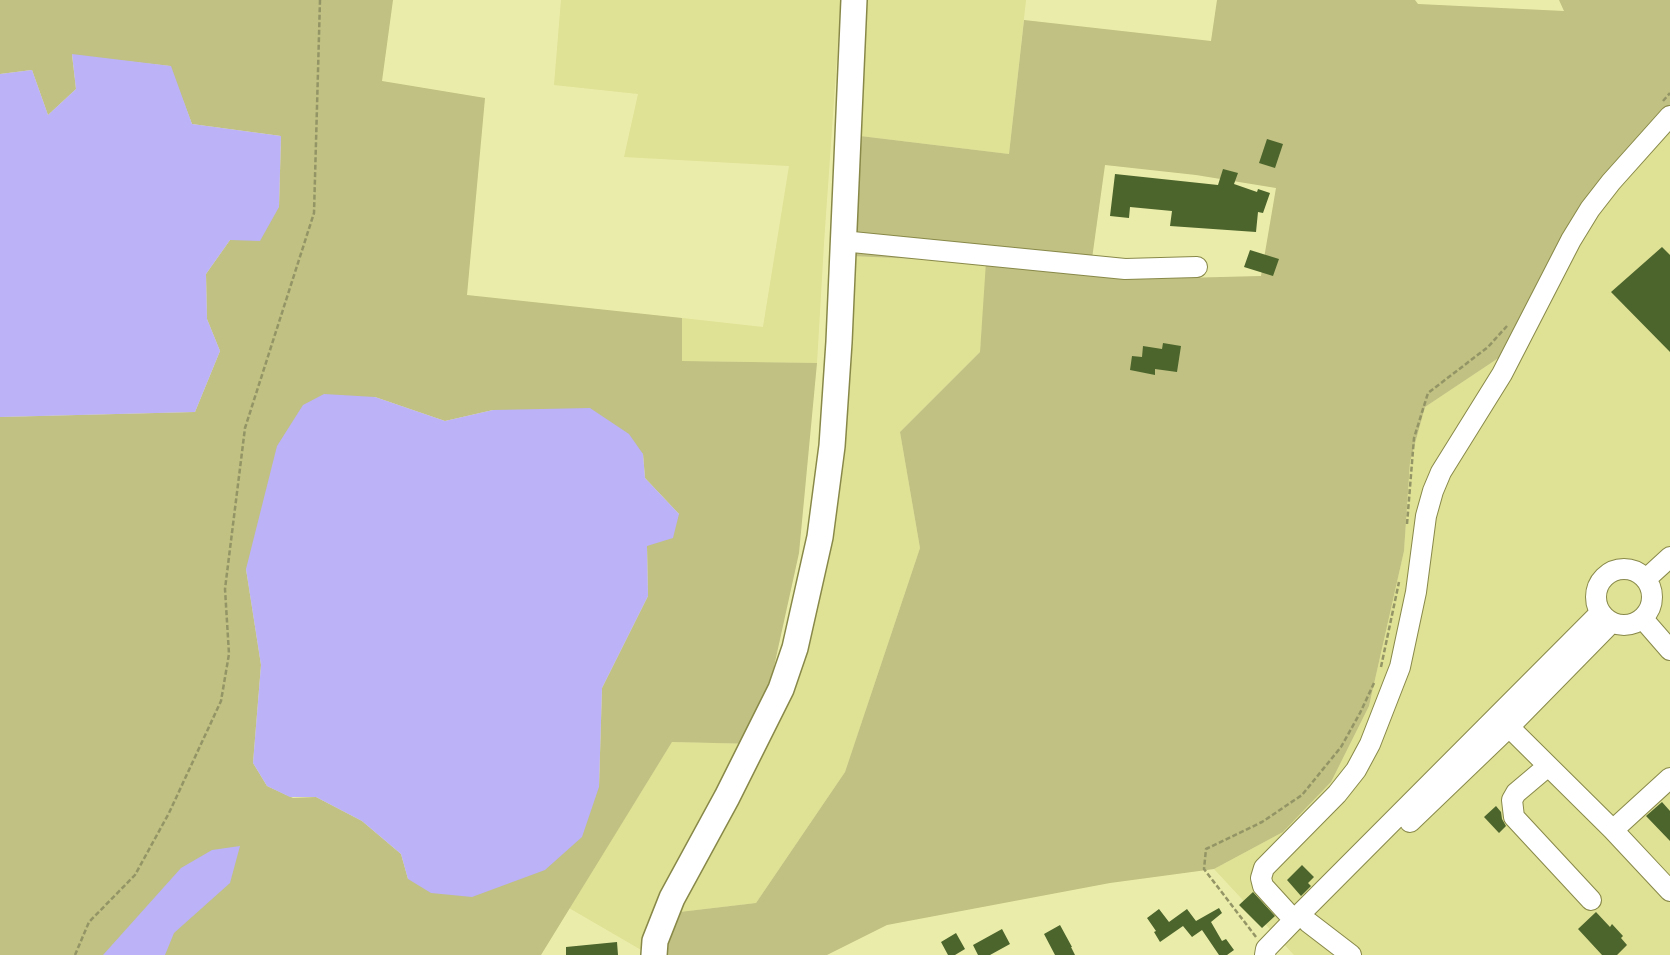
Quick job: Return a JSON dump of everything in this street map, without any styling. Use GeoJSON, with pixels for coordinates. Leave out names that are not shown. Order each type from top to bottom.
{"type":"FeatureCollection","features":[{"type":"Feature","properties":{"kind":"main road"},"geometry":{"type":"LineString","coordinates":[[654,955],[655,941],[672,898],[727,797],[781,689],[794,648],[820,537],[832,446],[839,342],[854,0]]}},
{"type":"Feature","properties":{"kind":"street"},"geometry":{"type":"LineString","coordinates":[[1351,955],[1301,921],[1263,886],[1261,878],[1264,868],[1337,794],[1356,770],[1370,744],[1400,667],[1416,592],[1426,516],[1441,472],[1502,374],[1571,240],[1590,209],[1611,182],[1670,116]]}},
{"type":"Feature","properties":{"kind":"street"},"geometry":{"type":"LineString","coordinates":[[842,241],[1125,269],[1197,268]]}},
{"type":"Feature","properties":{"kind":"street"},"geometry":{"type":"LineString","coordinates":[[1646,579],[1670,557]]}},
{"type":"Feature","properties":{"kind":"street"},"geometry":{"type":"LineString","coordinates":[[1626,569],[1633,570],[1646,579],[1653,597],[1650,609],[1643,619],[1628,626],[1606,618],[1595,598],[1599,583],[1610,572],[1626,569]]}},
{"type":"Feature","properties":{"kind":"street"},"geometry":{"type":"LineString","coordinates":[[1276,955],[1301,921],[1606,618]]}},
{"type":"Feature","properties":{"kind":"street"},"geometry":{"type":"LineString","coordinates":[[1265,955],[1266,949],[1301,921],[1509,726],[1606,618]]}},
{"type":"Feature","properties":{"kind":"street"},"geometry":{"type":"LineString","coordinates":[[1643,619],[1670,650]]}},
{"type":"Feature","properties":{"kind":"street"},"geometry":{"type":"LineString","coordinates":[[1509,726],[1613,830],[1670,891]]}},
{"type":"Feature","properties":{"kind":"street"},"geometry":{"type":"LineString","coordinates":[[1548,766],[1516,793],[1512,800],[1514,817],[1591,900]]}},
{"type":"Feature","properties":{"kind":"street"},"geometry":{"type":"LineString","coordinates":[[1613,830],[1670,778]]}},
{"type":"Feature","properties":{"kind":"path"},"geometry":{"type":"LineString","coordinates":[[75,955],[90,922],[135,875],[169,813],[221,701],[229,654],[225,589],[245,428],[314,213],[320,0]]}},
{"type":"Feature","properties":{"kind":"shaded area"},"geometry":{"type":"Polygon","coordinates":[[[0,0],[393,0],[382,81],[485,98],[467,295],[682,318],[682,361],[817,363],[799,553],[757,744],[672,742],[541,955],[0,955],[0,417],[195,412],[220,351],[207,319],[206,274],[230,240],[279,207],[281,136],[192,124],[170,66],[72,55],[76,89],[48,115],[32,70],[0,74],[0,0]],[[375,397],[246,569],[261,665],[253,763],[267,786],[293,798],[316,797],[362,821],[401,854],[408,879],[599,787],[602,688],[648,596],[647,546],[679,514],[645,478],[643,454],[493,410],[445,421],[375,397]]]}},
{"type":"Feature","properties":{"kind":"shaded area"},"geometry":{"type":"Polygon","coordinates":[[[561,0],[841,0],[817,363],[681,361],[682,318],[763,327],[789,166],[624,157],[638,94],[554,85],[561,0]]]}},
{"type":"Feature","properties":{"kind":"shaded area"},"geometry":{"type":"Polygon","coordinates":[[[867,0],[1026,0],[1009,154],[852,135],[867,0]]]}},
{"type":"Feature","properties":{"kind":"shaded area"},"geometry":{"type":"Polygon","coordinates":[[[1217,0],[1415,0],[1418,4],[1564,11],[1559,0],[1670,0],[1670,106],[1595,191],[1500,357],[1425,407],[1410,462],[1404,551],[1369,706],[1331,782],[1283,832],[1214,869],[1110,883],[887,925],[827,955],[664,955],[671,913],[756,903],[845,772],[920,548],[900,432],[980,352],[986,262],[851,256],[852,135],[1009,154],[1024,20],[1211,41],[1217,0]],[[1105,165],[1090,273],[1143,279],[1261,276],[1276,188],[1196,175],[1105,165]]]}},
{"type":"Feature","properties":{"kind":"shaded area"},"geometry":{"type":"Polygon","coordinates":[[[72,54],[171,66],[192,124],[281,136],[279,207],[260,241],[230,240],[206,274],[207,319],[220,351],[195,412],[0,417],[0,74],[32,70],[48,115],[76,89],[72,54]]]}},
{"type":"Feature","properties":{"kind":"shaded area"},"geometry":{"type":"Polygon","coordinates":[[[1670,106],[1670,955],[1294,955],[1214,869],[1283,832],[1331,782],[1369,706],[1404,551],[1410,462],[1425,407],[1500,357],[1595,191],[1670,106]]]}},
{"type":"Feature","properties":{"kind":"shaded area"},"geometry":{"type":"Polygon","coordinates":[[[851,256],[987,262],[980,352],[900,432],[920,548],[845,772],[756,903],[671,913],[643,951],[569,908],[672,742],[757,744],[822,555],[851,256]]]}},
{"type":"Feature","properties":{"kind":"shaded area"},"geometry":{"type":"Polygon","coordinates":[[[324,394],[375,397],[445,421],[493,410],[590,408],[629,434],[643,454],[645,478],[679,514],[673,538],[647,546],[648,596],[602,688],[599,787],[582,837],[545,870],[472,897],[431,893],[408,879],[401,854],[362,821],[316,797],[290,797],[267,786],[253,763],[261,665],[246,569],[277,446],[303,405],[324,394]]]}},
{"type":"Feature","properties":{"kind":"shaded area"},"geometry":{"type":"Polygon","coordinates":[[[240,846],[230,883],[174,933],[165,955],[103,955],[181,868],[212,850],[240,846]]]}},
{"type":"Feature","properties":{"kind":"building"},"geometry":{"type":"Polygon","coordinates":[[[1267,139],[1283,144],[1275,168],[1259,163],[1267,139]]]}},
{"type":"Feature","properties":{"kind":"building"},"geometry":{"type":"Polygon","coordinates":[[[1223,169],[1238,173],[1234,184],[1257,192],[1258,189],[1270,193],[1263,213],[1258,212],[1256,232],[1170,226],[1172,211],[1130,207],[1129,218],[1110,216],[1115,174],[1218,185],[1223,169]]]}},
{"type":"Feature","properties":{"kind":"building"},"geometry":{"type":"Polygon","coordinates":[[[1662,247],[1670,255],[1670,352],[1611,292],[1662,247]]]}},
{"type":"Feature","properties":{"kind":"building"},"geometry":{"type":"Polygon","coordinates":[[[1250,250],[1279,259],[1273,276],[1244,267],[1250,250]]]}},
{"type":"Feature","properties":{"kind":"building"},"geometry":{"type":"Polygon","coordinates":[[[1163,343],[1181,346],[1177,372],[1155,369],[1155,375],[1130,370],[1132,356],[1142,357],[1143,346],[1162,349],[1163,343]]]}},
{"type":"Feature","properties":{"kind":"building"},"geometry":{"type":"Polygon","coordinates":[[[1662,802],[1670,811],[1670,841],[1646,816],[1662,802]]]}},
{"type":"Feature","properties":{"kind":"building"},"geometry":{"type":"Polygon","coordinates":[[[1496,806],[1501,812],[1506,826],[1499,833],[1484,817],[1496,806]]]}},
{"type":"Feature","properties":{"kind":"building"},"geometry":{"type":"Polygon","coordinates":[[[1302,865],[1314,877],[1308,883],[1311,886],[1301,896],[1287,880],[1302,865]]]}},
{"type":"Feature","properties":{"kind":"building"},"geometry":{"type":"Polygon","coordinates":[[[1253,892],[1275,916],[1262,928],[1239,905],[1253,892]]]}},
{"type":"Feature","properties":{"kind":"building"},"geometry":{"type":"Polygon","coordinates":[[[1219,908],[1222,913],[1211,922],[1222,941],[1226,939],[1234,950],[1227,955],[1219,955],[1202,930],[1192,937],[1183,926],[1160,942],[1154,932],[1156,931],[1147,918],[1159,909],[1169,922],[1187,909],[1196,921],[1219,908]]]}},
{"type":"Feature","properties":{"kind":"building"},"geometry":{"type":"Polygon","coordinates":[[[1596,912],[1610,927],[1612,924],[1623,936],[1621,938],[1627,945],[1617,955],[1602,955],[1578,929],[1596,912]]]}},
{"type":"Feature","properties":{"kind":"building"},"geometry":{"type":"Polygon","coordinates":[[[1060,925],[1075,955],[1055,955],[1044,934],[1060,925]]]}},
{"type":"Feature","properties":{"kind":"building"},"geometry":{"type":"Polygon","coordinates":[[[1002,929],[1010,944],[990,955],[978,955],[973,945],[1002,929]]]}},
{"type":"Feature","properties":{"kind":"building"},"geometry":{"type":"Polygon","coordinates":[[[956,933],[965,949],[955,955],[948,955],[941,942],[956,933]]]}},
{"type":"Feature","properties":{"kind":"building"},"geometry":{"type":"Polygon","coordinates":[[[617,942],[618,955],[566,955],[566,947],[617,942]]]}}]}
